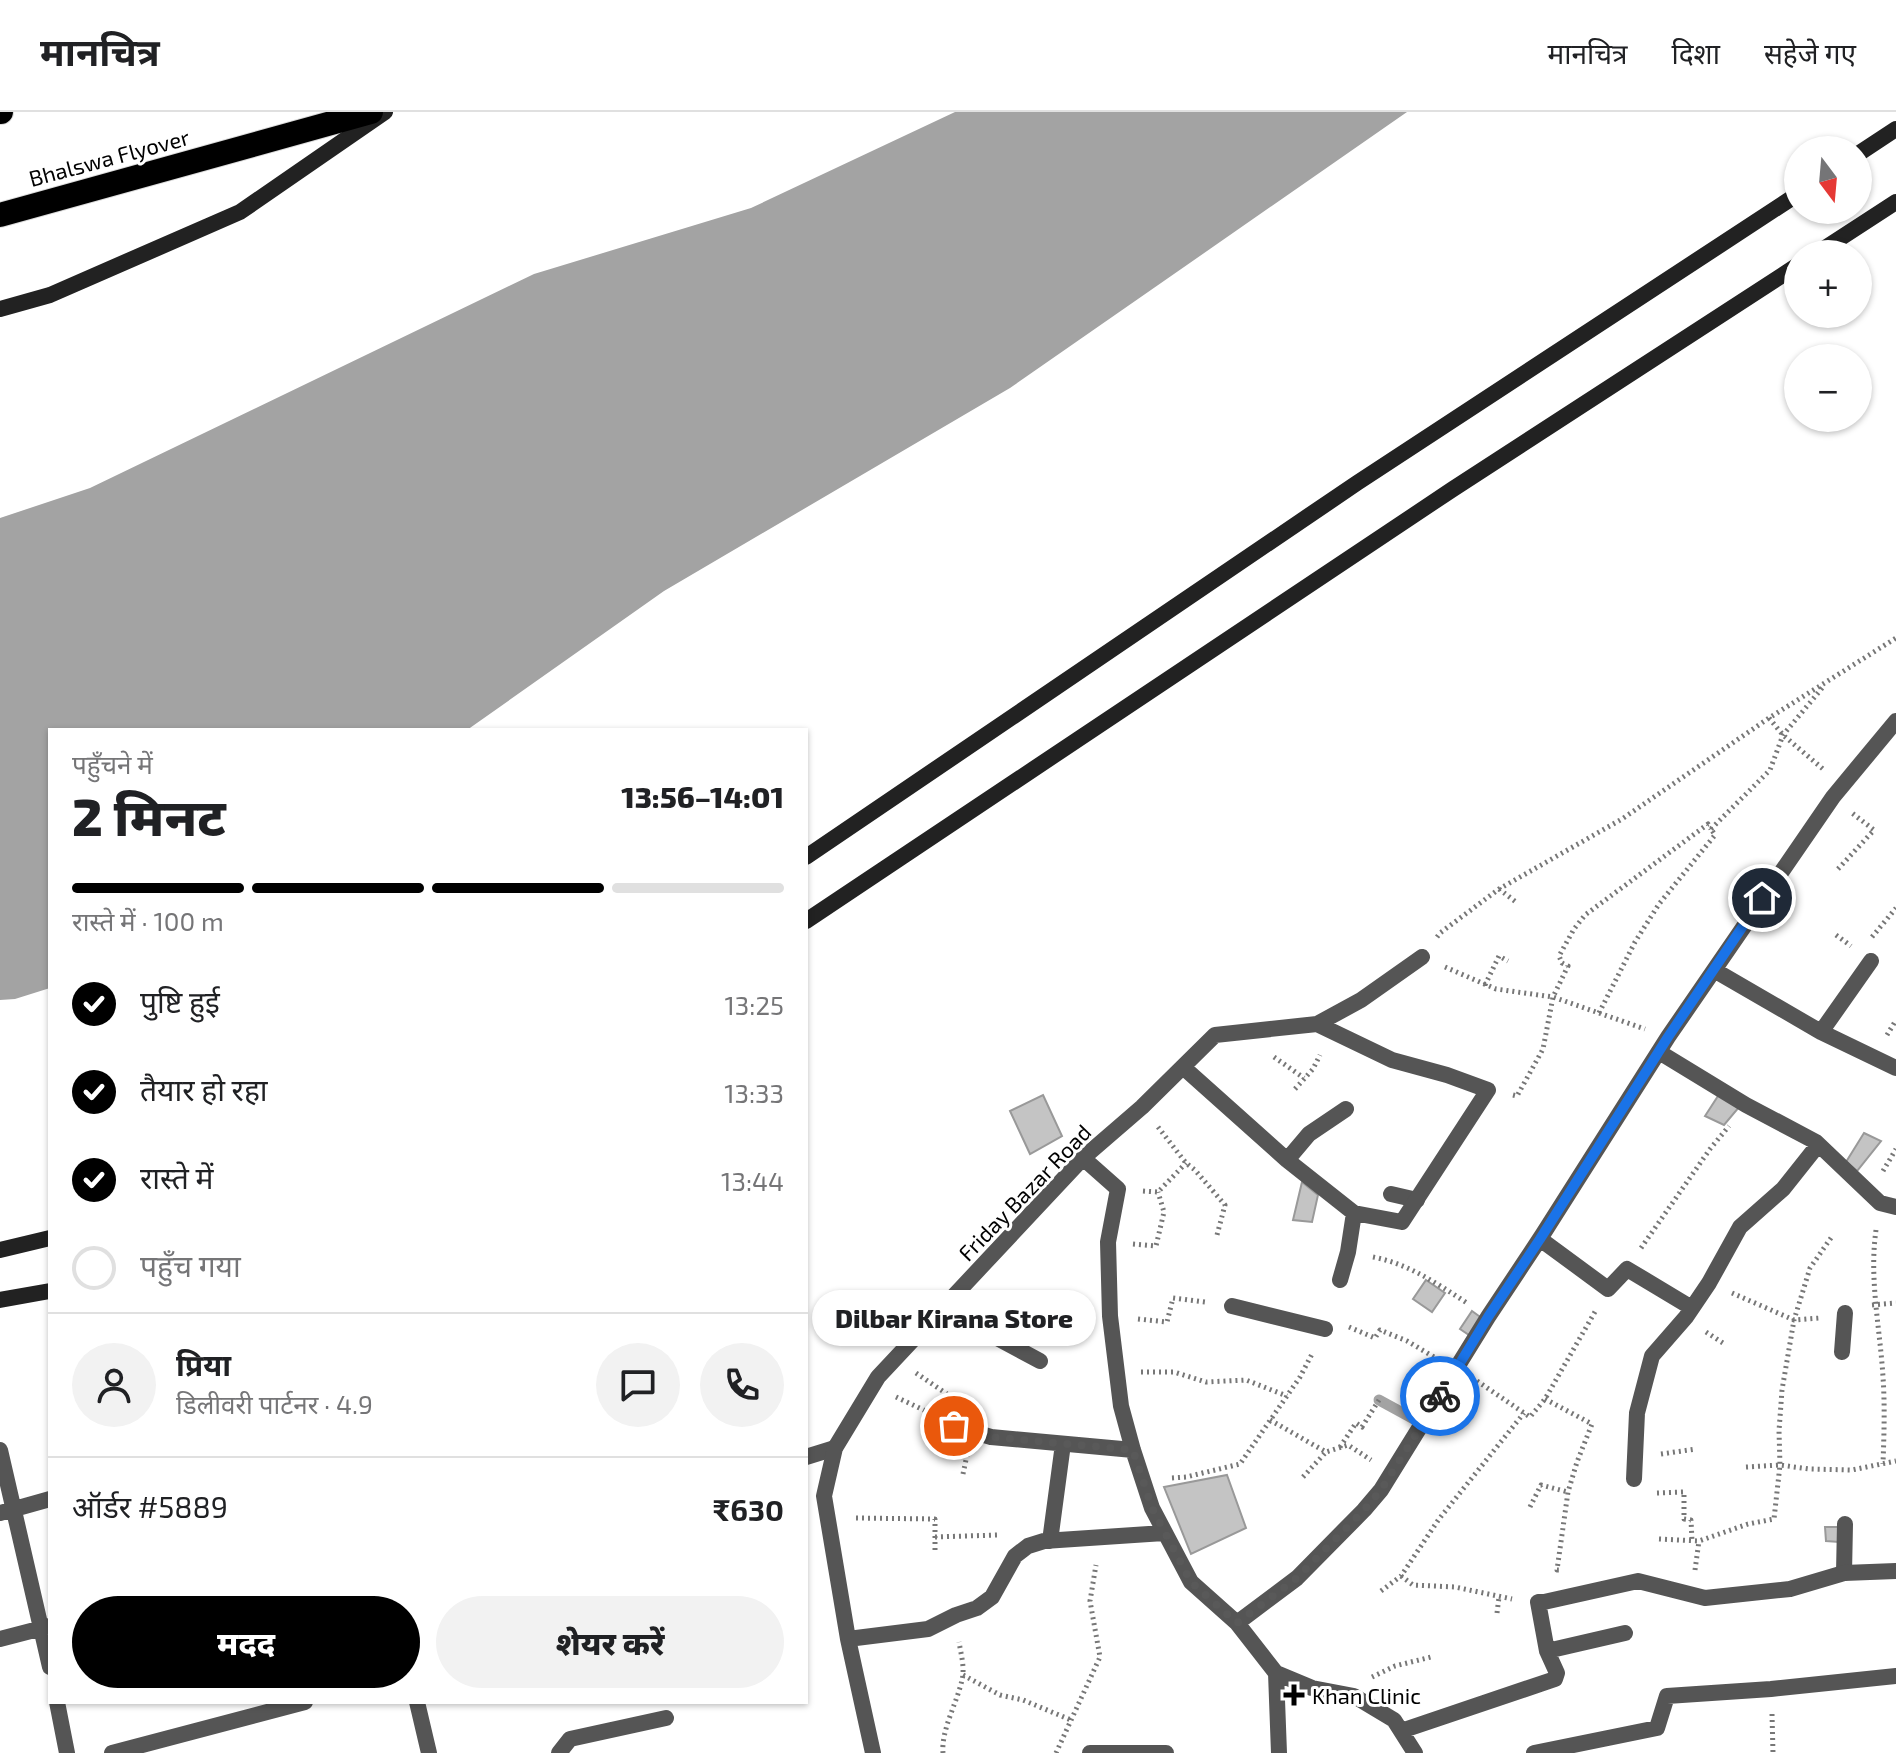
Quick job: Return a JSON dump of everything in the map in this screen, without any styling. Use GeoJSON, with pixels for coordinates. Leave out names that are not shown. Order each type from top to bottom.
{"type":"FeatureCollection","features":[{"type":"Feature","properties":{"kind":"highway","name":"Bhalswa Flyover"},"geometry":{"type":"LineString","coordinates":[[0,215],[371,112]]}},
{"type":"Feature","properties":{"kind":"main road"},"geometry":{"type":"LineString","coordinates":[[0,309],[50,295],[240,212],[385,112]]}},
{"type":"Feature","properties":{"kind":"main road"},"geometry":{"type":"LineString","coordinates":[[1872,145],[1896,129]]}},
{"type":"Feature","properties":{"kind":"main road"},"geometry":{"type":"LineString","coordinates":[[1838,240],[1896,202]]}},
{"type":"Feature","properties":{"kind":"main road"},"geometry":{"type":"LineString","coordinates":[[808,856],[1357,483],[1784,203]]}},
{"type":"Feature","properties":{"kind":"main road"},"geometry":{"type":"LineString","coordinates":[[808,920],[1453,489],[1784,274]]}},
{"type":"Feature","properties":{"kind":"main road"},"geometry":{"type":"LineString","coordinates":[[0,1250],[48,1238]]}},
{"type":"Feature","properties":{"kind":"main road"},"geometry":{"type":"LineString","coordinates":[[0,1300],[48,1291]]}},
{"type":"Feature","properties":{"kind":"street"},"geometry":{"type":"LineString","coordinates":[[1237,1623],[1297,1578],[1381,1490],[1668,1037],[1837,791],[1896,721]]}},
{"type":"Feature","properties":{"kind":"street"},"geometry":{"type":"LineString","coordinates":[[1183,1067],[1287,1160],[1354,1213],[1402,1222],[1488,1090],[1392,1060],[1324,1028],[1422,957]]}},
{"type":"Feature","properties":{"kind":"street"},"geometry":{"type":"LineString","coordinates":[[1821,1032],[1871,961]]}},
{"type":"Feature","properties":{"kind":"street"},"geometry":{"type":"LineString","coordinates":[[1714,970],[1821,1032],[1896,1068]]}},
{"type":"Feature","properties":{"kind":"street","name":"Friday Bazar Road"},"geometry":{"type":"LineString","coordinates":[[873,1753],[848,1639],[824,1496],[835,1448],[873,1385],[1083,1158],[1142,1107],[1215,1035],[1324,1028]]}},
{"type":"Feature","properties":{"kind":"street"},"geometry":{"type":"LineString","coordinates":[[1659,1052],[1746,1105],[1816,1142],[1888,1205]]}},
{"type":"Feature","properties":{"kind":"street"},"geometry":{"type":"LineString","coordinates":[[1287,1160],[1309,1134],[1346,1109]]}},
{"type":"Feature","properties":{"kind":"street"},"geometry":{"type":"LineString","coordinates":[[1634,1479],[1637,1413],[1652,1356],[1692,1308],[1740,1227],[1783,1189],[1818,1145]]}},
{"type":"Feature","properties":{"kind":"street"},"geometry":{"type":"LineString","coordinates":[[1083,1158],[1118,1189],[1108,1242],[1110,1316],[1121,1406],[1152,1508],[1191,1582],[1237,1623],[1276,1673],[1312,1688],[1358,1698],[1394,1720],[1415,1753]]}},
{"type":"Feature","properties":{"kind":"street"},"geometry":{"type":"LineString","coordinates":[[1391,1194],[1417,1200]]}},
{"type":"Feature","properties":{"kind":"street"},"geometry":{"type":"LineString","coordinates":[[1340,1280],[1354,1213]]}},
{"type":"Feature","properties":{"kind":"street"},"geometry":{"type":"LineString","coordinates":[[1540,1239],[1608,1289],[1627,1269],[1692,1308]]}},
{"type":"Feature","properties":{"kind":"street"},"geometry":{"type":"LineString","coordinates":[[946,1304],[999,1339],[1040,1361]]}},
{"type":"Feature","properties":{"kind":"street"},"geometry":{"type":"LineString","coordinates":[[1232,1306],[1333,1326]]}},
{"type":"Feature","properties":{"kind":"street"},"geometry":{"type":"LineString","coordinates":[[1842,1352],[1845,1313]]}},
{"type":"Feature","properties":{"kind":"street"},"geometry":{"type":"LineString","coordinates":[[954,1426],[991,1437],[1133,1450]]}},
{"type":"Feature","properties":{"kind":"street"},"geometry":{"type":"LineString","coordinates":[[1050,1541],[1063,1444]]}},
{"type":"Feature","properties":{"kind":"street"},"geometry":{"type":"LineString","coordinates":[[808,1456],[835,1448]]}},
{"type":"Feature","properties":{"kind":"street"},"geometry":{"type":"LineString","coordinates":[[0,1450],[7,1511],[46,1627],[48,1647]]}},
{"type":"Feature","properties":{"kind":"street"},"geometry":{"type":"LineString","coordinates":[[7,1511],[48,1500]]}},
{"type":"Feature","properties":{"kind":"street"},"geometry":{"type":"LineString","coordinates":[[1844,1573],[1845,1524]]}},
{"type":"Feature","properties":{"kind":"street"},"geometry":{"type":"LineString","coordinates":[[848,1639],[928,1629],[977,1608],[992,1597],[1015,1556],[1028,1546],[1050,1541],[1164,1533]]}},
{"type":"Feature","properties":{"kind":"street"},"geometry":{"type":"LineString","coordinates":[[1401,1731],[1555,1679],[1557,1673],[1547,1651],[1538,1602],[1638,1581],[1705,1598],[1790,1589],[1844,1573],[1896,1571]]}},
{"type":"Feature","properties":{"kind":"street"},"geometry":{"type":"LineString","coordinates":[[0,1639],[46,1627]]}},
{"type":"Feature","properties":{"kind":"street"},"geometry":{"type":"LineString","coordinates":[[1547,1651],[1625,1633]]}},
{"type":"Feature","properties":{"kind":"street"},"geometry":{"type":"LineString","coordinates":[[1276,1673],[1279,1753]]}},
{"type":"Feature","properties":{"kind":"street"},"geometry":{"type":"LineString","coordinates":[[1534,1753],[1657,1728],[1667,1696],[1896,1676]]}},
{"type":"Feature","properties":{"kind":"street"},"geometry":{"type":"LineString","coordinates":[[57,1704],[67,1753]]}},
{"type":"Feature","properties":{"kind":"street"},"geometry":{"type":"LineString","coordinates":[[112,1753],[297,1704]]}},
{"type":"Feature","properties":{"kind":"street"},"geometry":{"type":"LineString","coordinates":[[417,1704],[429,1753]]}},
{"type":"Feature","properties":{"kind":"street"},"geometry":{"type":"LineString","coordinates":[[559,1753],[570,1739],[666,1718]]}},
{"type":"Feature","properties":{"kind":"street"},"geometry":{"type":"LineString","coordinates":[[1090,1753],[1160,1753]]}},
{"type":"Feature","properties":{"kind":"path"},"geometry":{"type":"LineString","coordinates":[[1668,1037],[1553,997],[1496,989],[1422,957],[1440,933],[1499,889],[1622,819],[1769,718],[1896,638]]}},
{"type":"Feature","properties":{"kind":"path"},"geometry":{"type":"LineString","coordinates":[[1711,829],[1770,770],[1783,735],[1826,684]]}},
{"type":"Feature","properties":{"kind":"path"},"geometry":{"type":"LineString","coordinates":[[1769,718],[1874,830],[1838,869]]}},
{"type":"Feature","properties":{"kind":"path"},"geometry":{"type":"LineString","coordinates":[[1488,1090],[1497,1089],[1517,1096],[1543,1049],[1553,997],[1568,966],[1562,963],[1559,956],[1585,915],[1708,824],[1715,835],[1659,904],[1635,942],[1599,1013]]}},
{"type":"Feature","properties":{"kind":"path"},"geometry":{"type":"LineString","coordinates":[[1499,889],[1516,902]]}},
{"type":"Feature","properties":{"kind":"path"},"geometry":{"type":"LineString","coordinates":[[1868,942],[1896,908]]}},
{"type":"Feature","properties":{"kind":"path"},"geometry":{"type":"LineString","coordinates":[[1485,985],[1499,956],[1508,961]]}},
{"type":"Feature","properties":{"kind":"path"},"geometry":{"type":"LineString","coordinates":[[1295,1089],[1313,1069],[1324,1028]]}},
{"type":"Feature","properties":{"kind":"path"},"geometry":{"type":"LineString","coordinates":[[1627,1269],[1710,1149],[1746,1105]]}},
{"type":"Feature","properties":{"kind":"path"},"geometry":{"type":"LineString","coordinates":[[1142,1107],[1186,1163],[1225,1205],[1217,1235]]}},
{"type":"Feature","properties":{"kind":"path"},"geometry":{"type":"LineString","coordinates":[[1158,1192],[1186,1163]]}},
{"type":"Feature","properties":{"kind":"path"},"geometry":{"type":"LineString","coordinates":[[1118,1189],[1158,1192]]}},
{"type":"Feature","properties":{"kind":"path"},"geometry":{"type":"LineString","coordinates":[[1108,1242],[1156,1246],[1164,1212],[1158,1192]]}},
{"type":"Feature","properties":{"kind":"path"},"geometry":{"type":"LineString","coordinates":[[1883,1464],[1885,1427],[1875,1304],[1875,1239],[1888,1205]]}},
{"type":"Feature","properties":{"kind":"path"},"geometry":{"type":"LineString","coordinates":[[1659,1539],[1699,1541],[1748,1524],[1774,1519],[1780,1465],[1782,1390],[1794,1320],[1810,1268],[1833,1235]]}},
{"type":"Feature","properties":{"kind":"path"},"geometry":{"type":"LineString","coordinates":[[1348,1252],[1394,1261],[1426,1276],[1488,1317]]}},
{"type":"Feature","properties":{"kind":"path"},"geometry":{"type":"LineString","coordinates":[[1709,1283],[1794,1320],[1821,1318],[1875,1304],[1896,1303]]}},
{"type":"Feature","properties":{"kind":"path"},"geometry":{"type":"LineString","coordinates":[[1333,1326],[1375,1338],[1380,1330],[1407,1341],[1456,1368],[1530,1417],[1545,1399],[1608,1289]]}},
{"type":"Feature","properties":{"kind":"path"},"geometry":{"type":"LineString","coordinates":[[1110,1316],[1167,1322],[1173,1298],[1232,1306]]}},
{"type":"Feature","properties":{"kind":"path"},"geometry":{"type":"LineString","coordinates":[[1702,1345],[1712,1336]]}},
{"type":"Feature","properties":{"kind":"path"},"geometry":{"type":"LineString","coordinates":[[896,1358],[947,1394]]}},
{"type":"Feature","properties":{"kind":"path"},"geometry":{"type":"LineString","coordinates":[[1116,1372],[1174,1372],[1206,1382],[1246,1380],[1287,1396]]}},
{"type":"Feature","properties":{"kind":"path"},"geometry":{"type":"LineString","coordinates":[[1143,1480],[1186,1477],[1240,1464],[1300,1377]]}},
{"type":"Feature","properties":{"kind":"path"},"geometry":{"type":"LineString","coordinates":[[873,1385],[954,1426]]}},
{"type":"Feature","properties":{"kind":"path"},"geometry":{"type":"LineString","coordinates":[[1545,1399],[1592,1424],[1568,1492],[1557,1570],[1595,1569],[1600,1590]]}},
{"type":"Feature","properties":{"kind":"path"},"geometry":{"type":"LineString","coordinates":[[1340,1447],[1356,1423],[1362,1427],[1379,1400]]}},
{"type":"Feature","properties":{"kind":"path"},"geometry":{"type":"LineString","coordinates":[[1381,1591],[1401,1576],[1439,1519],[1524,1413]]}},
{"type":"Feature","properties":{"kind":"path"},"geometry":{"type":"LineString","coordinates":[[1270,1420],[1326,1452]]}},
{"type":"Feature","properties":{"kind":"path"},"geometry":{"type":"LineString","coordinates":[[1303,1477],[1326,1452],[1348,1445],[1392,1473]]}},
{"type":"Feature","properties":{"kind":"path"},"geometry":{"type":"LineString","coordinates":[[1746,1467],[1780,1465],[1852,1470],[1896,1461]]}},
{"type":"Feature","properties":{"kind":"path"},"geometry":{"type":"LineString","coordinates":[[1634,1479],[1642,1480],[1641,1494],[1684,1492],[1684,1519],[1691,1520],[1692,1541]]}},
{"type":"Feature","properties":{"kind":"path"},"geometry":{"type":"LineString","coordinates":[[1530,1507],[1541,1485],[1568,1492]]}},
{"type":"Feature","properties":{"kind":"path"},"geometry":{"type":"LineString","coordinates":[[827,1517],[935,1519],[935,1550]]}},
{"type":"Feature","properties":{"kind":"path"},"geometry":{"type":"LineString","coordinates":[[935,1537],[1010,1535],[1022,1551]]}},
{"type":"Feature","properties":{"kind":"path"},"geometry":{"type":"LineString","coordinates":[[1056,1753],[1100,1657],[1090,1601],[1101,1538]]}},
{"type":"Feature","properties":{"kind":"path"},"geometry":{"type":"LineString","coordinates":[[1401,1576],[1413,1585],[1455,1587],[1538,1602]]}},
{"type":"Feature","properties":{"kind":"path"},"geometry":{"type":"LineString","coordinates":[[1497,1613],[1499,1597]]}},
{"type":"Feature","properties":{"kind":"path"},"geometry":{"type":"LineString","coordinates":[[943,1753],[942,1742],[963,1675],[956,1615]]}},
{"type":"Feature","properties":{"kind":"path"},"geometry":{"type":"LineString","coordinates":[[1358,1698],[1373,1676],[1395,1666],[1431,1657]]}},
{"type":"Feature","properties":{"kind":"path"},"geometry":{"type":"LineString","coordinates":[[963,1675],[1000,1695],[1023,1700],[1071,1720]]}},
{"type":"Feature","properties":{"kind":"path"},"geometry":{"type":"LineString","coordinates":[[1771,1689],[1773,1753]]}},
{"type":"Feature","properties":{"kind":"shaded area"},"geometry":{"type":"Polygon","coordinates":[[[955,112],[1407,112],[1010,388],[664,591],[470,728],[48,728],[48,989],[15,999],[0,1000],[0,518],[90,488],[534,274],[751,208],[955,112]]]}},
{"type":"Feature","properties":{"kind":"building"},"geometry":{"type":"Polygon","coordinates":[[[1720,1093],[1740,1106],[1724,1125],[1705,1116],[1720,1093]]]}},
{"type":"Feature","properties":{"kind":"building"},"geometry":{"type":"Polygon","coordinates":[[[1043,1095],[1062,1136],[1030,1154],[1010,1111],[1043,1095]]]}},
{"type":"Feature","properties":{"kind":"building"},"geometry":{"type":"Polygon","coordinates":[[[1864,1133],[1881,1141],[1857,1171],[1846,1162],[1864,1133]]]}},
{"type":"Feature","properties":{"kind":"building"},"geometry":{"type":"Polygon","coordinates":[[[1302,1182],[1318,1195],[1312,1222],[1293,1220],[1302,1182]]]}},
{"type":"Feature","properties":{"kind":"building"},"geometry":{"type":"Polygon","coordinates":[[[1426,1280],[1445,1293],[1432,1312],[1413,1299],[1426,1280]]]}},
{"type":"Feature","properties":{"kind":"building"},"geometry":{"type":"Polygon","coordinates":[[[1472,1311],[1483,1319],[1472,1337],[1460,1329],[1472,1311]]]}},
{"type":"Feature","properties":{"kind":"building"},"geometry":{"type":"Polygon","coordinates":[[[1227,1475],[1246,1528],[1191,1554],[1164,1487],[1227,1475]]]}},
{"type":"Feature","properties":{"kind":"building"},"geometry":{"type":"Polygon","coordinates":[[[1825,1527],[1839,1527],[1839,1542],[1826,1541],[1825,1527]]]}},
{"type":"Feature","properties":{"kind":"waterway"},"geometry":{"type":"LineString","coordinates":[[1379,1400],[1423,1424]]}},
{"type":"Feature","properties":{"kind":"way so far"},"geometry":{"type":"LineString","coordinates":[[954,1426],[991,1437],[1133,1450],[1152,1508],[1191,1582],[1237,1623],[1297,1578],[1364,1510],[1381,1490],[1440,1396]]}},
{"type":"Feature","properties":{"kind":"place","name":"Dilbar Kirana Store"},"geometry":{"type":"Point","coordinates":[954,1426]}},
{"type":"Feature","properties":{"kind":"place","name":"Khan Clinic"},"geometry":{"type":"Point","coordinates":[1294,1695]}},
{"type":"Feature","properties":{"kind":"route"},"geometry":{"type":"LineString","coordinates":[[1440,1396],[1668,1037],[1762,898]]}}]}
